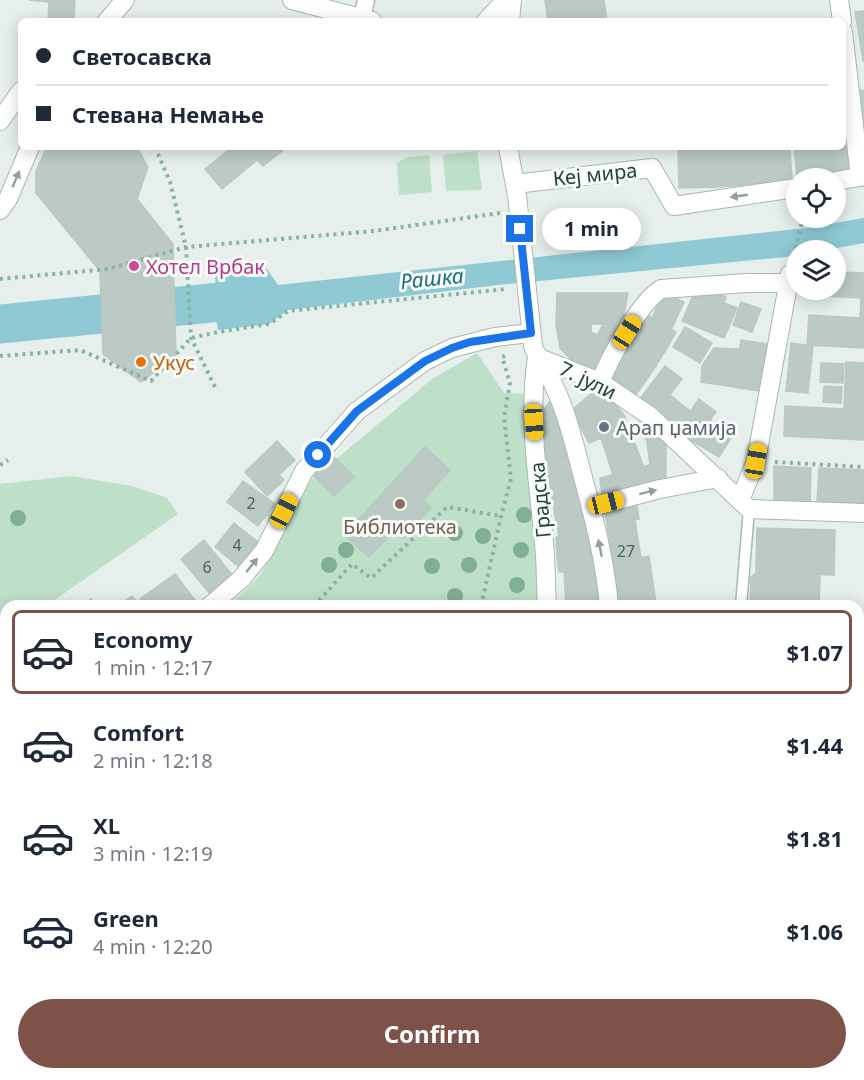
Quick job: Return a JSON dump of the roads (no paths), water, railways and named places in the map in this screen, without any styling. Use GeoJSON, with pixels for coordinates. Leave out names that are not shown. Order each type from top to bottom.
{"type":"FeatureCollection","features":[{"type":"Feature","properties":{"kind":"street"},"geometry":{"type":"LineString","coordinates":[[110,18],[125,0]]}},
{"type":"Feature","properties":{"kind":"street"},"geometry":{"type":"LineString","coordinates":[[292,0],[360,18]]}},
{"type":"Feature","properties":{"kind":"street"},"geometry":{"type":"LineString","coordinates":[[366,0],[367,18]]}},
{"type":"Feature","properties":{"kind":"street"},"geometry":{"type":"LineString","coordinates":[[489,18],[506,0]]}},
{"type":"Feature","properties":{"kind":"street"},"geometry":{"type":"LineString","coordinates":[[510,18],[512,0]]}},
{"type":"Feature","properties":{"kind":"street"},"geometry":{"type":"LineString","coordinates":[[839,0],[842,18]]}},
{"type":"Feature","properties":{"kind":"street"},"geometry":{"type":"LineString","coordinates":[[846,55],[862,177],[846,180]]}},
{"type":"Feature","properties":{"kind":"street"},"geometry":{"type":"LineString","coordinates":[[0,121],[18,95]]}},
{"type":"Feature","properties":{"kind":"street"},"geometry":{"type":"LineString","coordinates":[[0,210],[8,199],[29,150]]}},
{"type":"Feature","properties":{"kind":"street"},"geometry":{"type":"LineString","coordinates":[[509,150],[515,184],[533,345],[554,386],[572,436],[601,551],[608,600]]}},
{"type":"Feature","properties":{"kind":"street","name":"Кеј мира"},"geometry":{"type":"LineString","coordinates":[[515,184],[652,168],[674,206],[786,189]]}},
{"type":"Feature","properties":{"kind":"street"},"geometry":{"type":"LineString","coordinates":[[600,382],[618,346],[644,304],[661,289],[747,283],[790,277],[756,461],[744,504],[864,513]]}},
{"type":"Feature","properties":{"kind":"street"},"geometry":{"type":"LineString","coordinates":[[217,600],[241,579],[264,551],[304,471],[357,411],[425,361],[452,348],[495,337],[533,345]]}},
{"type":"Feature","properties":{"kind":"street","name":"7. јули"},"geometry":{"type":"LineString","coordinates":[[533,345],[600,382],[650,416],[744,504]]}},
{"type":"Feature","properties":{"kind":"street","name":"Градска"},"geometry":{"type":"LineString","coordinates":[[533,345],[534,422],[547,600]]}},
{"type":"Feature","properties":{"kind":"street"},"geometry":{"type":"LineString","coordinates":[[591,507],[660,489],[718,478]]}},
{"type":"Feature","properties":{"kind":"lane"},"geometry":{"type":"LineString","coordinates":[[741,600],[744,504]]}},
{"type":"Feature","properties":{"kind":"water"},"geometry":{"type":"Polygon","coordinates":[[[864,218],[864,243],[846,246],[846,240],[786,240],[786,257],[498,285],[288,310],[269,324],[218,330],[216,318],[199,320],[197,290],[216,288],[215,275],[267,269],[278,285],[806,228],[846,228],[846,221],[864,218]]]}},
{"type":"Feature","properties":{"kind":"water"},"geometry":{"type":"Polygon","coordinates":[[[91,299],[95,330],[0,338],[0,309],[91,299]]]}},
{"type":"Feature","properties":{"kind":"waterway","name":"Рашка"},"geometry":{"type":"LineString","coordinates":[[0,324],[251,299]]}},
{"type":"Feature","properties":{"kind":"place","name":"Хотел Врбак"},"geometry":{"type":"Point","coordinates":[134,266]}},
{"type":"Feature","properties":{"kind":"place","name":"Укус"},"geometry":{"type":"Point","coordinates":[141,362]}},
{"type":"Feature","properties":{"kind":"place","name":"Арап џамија"},"geometry":{"type":"Point","coordinates":[604,427]}},
{"type":"Feature","properties":{"kind":"place","name":"Библиотека"},"geometry":{"type":"Point","coordinates":[400,504]}}]}
